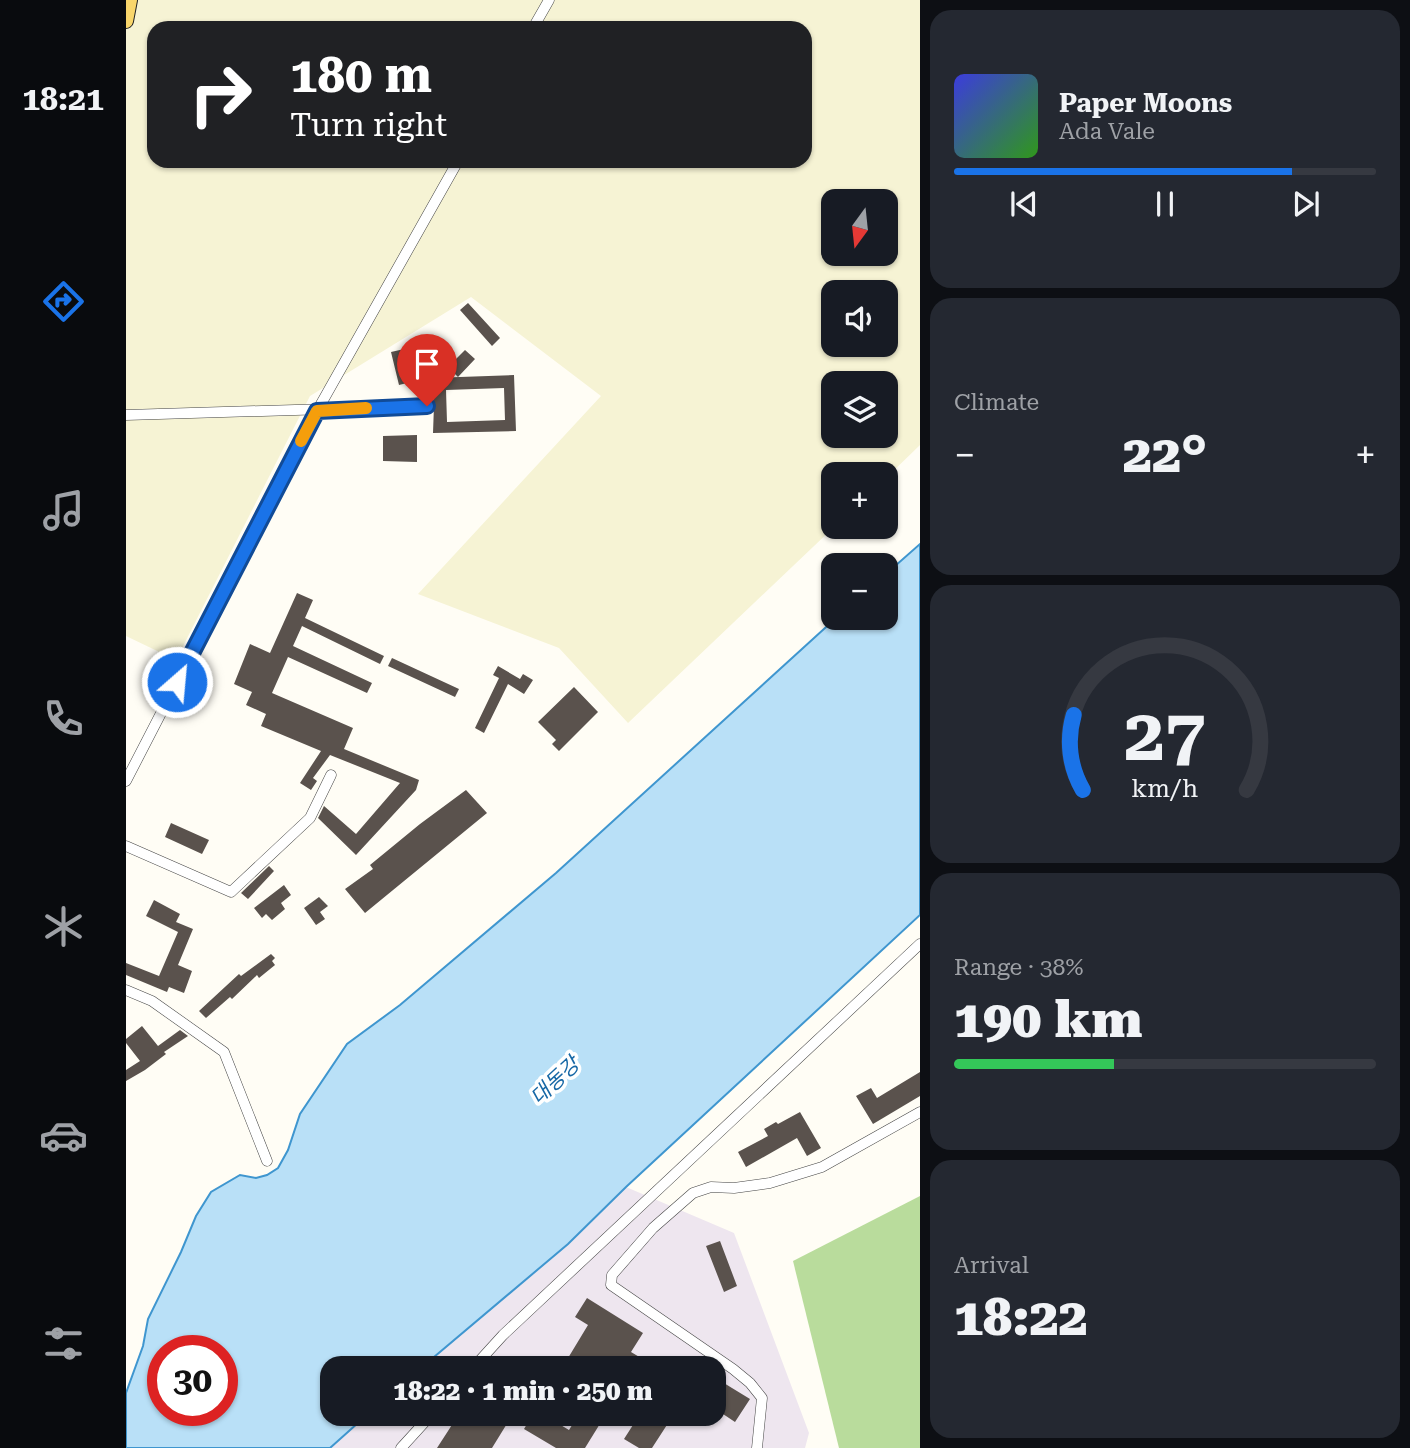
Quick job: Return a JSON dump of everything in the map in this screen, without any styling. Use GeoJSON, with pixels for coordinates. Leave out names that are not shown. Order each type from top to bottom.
{"type":"FeatureCollection","features":[{"type":"Feature","properties":{"kind":"main road"},"geometry":{"type":"LineString","coordinates":[[126,22],[130,0]]}},
{"type":"Feature","properties":{"kind":"street"},"geometry":{"type":"LineString","coordinates":[[537,21],[549,0]]}},
{"type":"Feature","properties":{"kind":"street"},"geometry":{"type":"LineString","coordinates":[[126,781],[317,411],[454,168]]}},
{"type":"Feature","properties":{"kind":"street"},"geometry":{"type":"LineString","coordinates":[[126,415],[427,406]]}},
{"type":"Feature","properties":{"kind":"street"},"geometry":{"type":"LineString","coordinates":[[126,846],[231,892],[310,818],[331,775]]}},
{"type":"Feature","properties":{"kind":"street"},"geometry":{"type":"LineString","coordinates":[[484,1356],[503,1335],[920,944]]}},
{"type":"Feature","properties":{"kind":"street"},"geometry":{"type":"LineString","coordinates":[[126,990],[152,1002],[224,1052],[267,1161]]}},
{"type":"Feature","properties":{"kind":"street"},"geometry":{"type":"LineString","coordinates":[[757,1448],[762,1398],[750,1383],[611,1284],[612,1275],[653,1228],[693,1193],[711,1187],[734,1188],[769,1183],[822,1167],[920,1112]]}},
{"type":"Feature","properties":{"kind":"street"},"geometry":{"type":"LineString","coordinates":[[401,1448],[421,1426]]}},
{"type":"Feature","properties":{"kind":"shaded area"},"geometry":{"type":"Polygon","coordinates":[[[126,0],[920,0],[920,445],[898,466],[898,462],[821,462],[821,539],[628,723],[559,648],[418,594],[601,396],[471,297],[310,396],[176,660],[126,636],[126,0]]]}},
{"type":"Feature","properties":{"kind":"shaded area"},"geometry":{"type":"Polygon","coordinates":[[[626,1187],[734,1233],[809,1433],[805,1448],[330,1448],[355,1426],[726,1426],[726,1356],[435,1356],[568,1244],[626,1187]]]}},
{"type":"Feature","properties":{"kind":"green space"},"geometry":{"type":"Polygon","coordinates":[[[920,1196],[920,1448],[839,1448],[793,1261],[920,1196]]]}},
{"type":"Feature","properties":{"kind":"water","name":"대동강"},"geometry":{"type":"Polygon","coordinates":[[[920,544],[920,915],[568,1244],[435,1356],[320,1356],[320,1426],[355,1426],[330,1448],[126,1448],[126,1393],[143,1346],[148,1319],[196,1216],[211,1192],[240,1175],[256,1178],[278,1168],[288,1150],[300,1114],[347,1044],[400,1005],[556,873],[823,630],[898,630],[898,563],[920,544]]]}},
{"type":"Feature","properties":{"kind":"building"},"geometry":{"type":"Polygon","coordinates":[[[468,303],[500,338],[492,346],[460,310],[468,303]]]}},
{"type":"Feature","properties":{"kind":"building"},"geometry":{"type":"Polygon","coordinates":[[[413,347],[423,379],[399,385],[391,352],[413,347]]]}},
{"type":"Feature","properties":{"kind":"building"},"geometry":{"type":"Polygon","coordinates":[[[465,350],[475,359],[458,377],[448,367],[465,350]]]}},
{"type":"Feature","properties":{"kind":"building"},"geometry":{"type":"Polygon","coordinates":[[[514,375],[516,431],[433,433],[431,378],[514,375]],[[504,388],[446,390],[447,422],[505,420],[504,388]]]}},
{"type":"Feature","properties":{"kind":"building"},"geometry":{"type":"Polygon","coordinates":[[[417,435],[417,462],[383,461],[383,436],[417,435]]]}},
{"type":"Feature","properties":{"kind":"building"},"geometry":{"type":"Polygon","coordinates":[[[297,593],[313,600],[305,618],[384,656],[380,664],[302,626],[293,646],[372,683],[367,693],[288,657],[272,693],[353,728],[344,749],[419,780],[416,790],[356,855],[318,818],[324,806],[356,834],[400,783],[330,755],[313,778],[317,781],[311,790],[300,783],[321,751],[261,726],[266,714],[246,705],[252,692],[234,684],[250,644],[270,653],[297,593]]]}},
{"type":"Feature","properties":{"kind":"building"},"geometry":{"type":"Polygon","coordinates":[[[392,658],[459,689],[455,697],[388,666],[392,658]]]}},
{"type":"Feature","properties":{"kind":"building"},"geometry":{"type":"Polygon","coordinates":[[[498,666],[520,679],[523,674],[533,680],[524,694],[508,684],[484,733],[475,728],[499,678],[493,675],[498,666]]]}},
{"type":"Feature","properties":{"kind":"building"},"geometry":{"type":"Polygon","coordinates":[[[574,687],[598,712],[559,751],[552,744],[556,740],[538,722],[574,687]]]}},
{"type":"Feature","properties":{"kind":"building"},"geometry":{"type":"Polygon","coordinates":[[[466,790],[487,813],[365,913],[345,889],[373,869],[370,865],[420,824],[466,790]]]}},
{"type":"Feature","properties":{"kind":"building"},"geometry":{"type":"Polygon","coordinates":[[[171,823],[209,840],[202,854],[165,837],[171,823]]]}},
{"type":"Feature","properties":{"kind":"building"},"geometry":{"type":"Polygon","coordinates":[[[269,866],[274,871],[248,899],[241,893],[269,866]]]}},
{"type":"Feature","properties":{"kind":"building"},"geometry":{"type":"Polygon","coordinates":[[[284,885],[291,895],[281,903],[285,909],[272,920],[266,914],[262,918],[254,908],[284,885]]]}},
{"type":"Feature","properties":{"kind":"building"},"geometry":{"type":"Polygon","coordinates":[[[319,897],[328,906],[320,912],[325,919],[316,925],[304,908],[319,897]]]}},
{"type":"Feature","properties":{"kind":"building"},"geometry":{"type":"Polygon","coordinates":[[[154,900],[180,914],[176,922],[193,929],[178,965],[192,971],[184,993],[169,987],[167,992],[126,975],[126,963],[159,976],[178,932],[146,916],[154,900]]]}},
{"type":"Feature","properties":{"kind":"building"},"geometry":{"type":"Polygon","coordinates":[[[271,954],[275,958],[272,961],[275,965],[259,978],[257,975],[232,999],[230,997],[206,1018],[199,1011],[239,974],[241,976],[271,954]]]}},
{"type":"Feature","properties":{"kind":"building"},"geometry":{"type":"Polygon","coordinates":[[[142,1026],[158,1046],[180,1030],[188,1036],[164,1052],[166,1054],[145,1070],[126,1081],[126,1070],[140,1061],[126,1043],[126,1039],[142,1026]]]}},
{"type":"Feature","properties":{"kind":"building"},"geometry":{"type":"Polygon","coordinates":[[[920,1072],[920,1096],[873,1124],[856,1096],[871,1088],[877,1098],[920,1072]]]}},
{"type":"Feature","properties":{"kind":"building"},"geometry":{"type":"Polygon","coordinates":[[[800,1112],[821,1148],[807,1156],[797,1138],[746,1167],[738,1152],[768,1136],[764,1129],[800,1112]]]}},
{"type":"Feature","properties":{"kind":"building"},"geometry":{"type":"Polygon","coordinates":[[[720,1241],[737,1286],[724,1292],[706,1246],[720,1241]]]}},
{"type":"Feature","properties":{"kind":"building"},"geometry":{"type":"Polygon","coordinates":[[[587,1298],[643,1333],[631,1352],[638,1356],[569,1356],[588,1325],[575,1317],[587,1298]]]}},
{"type":"Feature","properties":{"kind":"building"},"geometry":{"type":"Polygon","coordinates":[[[726,1384],[750,1399],[735,1422],[726,1416],[726,1384]]]}},
{"type":"Feature","properties":{"kind":"building"},"geometry":{"type":"Polygon","coordinates":[[[451,1426],[506,1426],[492,1448],[437,1448],[451,1426]]]}},
{"type":"Feature","properties":{"kind":"building"},"geometry":{"type":"Polygon","coordinates":[[[526,1426],[562,1426],[569,1430],[572,1426],[599,1426],[585,1448],[556,1448],[524,1429],[526,1426]]]}},
{"type":"Feature","properties":{"kind":"building"},"geometry":{"type":"Polygon","coordinates":[[[632,1426],[666,1426],[652,1448],[639,1448],[624,1439],[632,1426]]]}},
{"type":"Feature","properties":{"kind":"slow traffic"},"geometry":{"type":"LineString","coordinates":[[301,441],[317,411],[366,408]]}},
{"type":"Feature","properties":{"kind":"route"},"geometry":{"type":"LineString","coordinates":[[177,682],[317,411],[427,406]]}}]}
